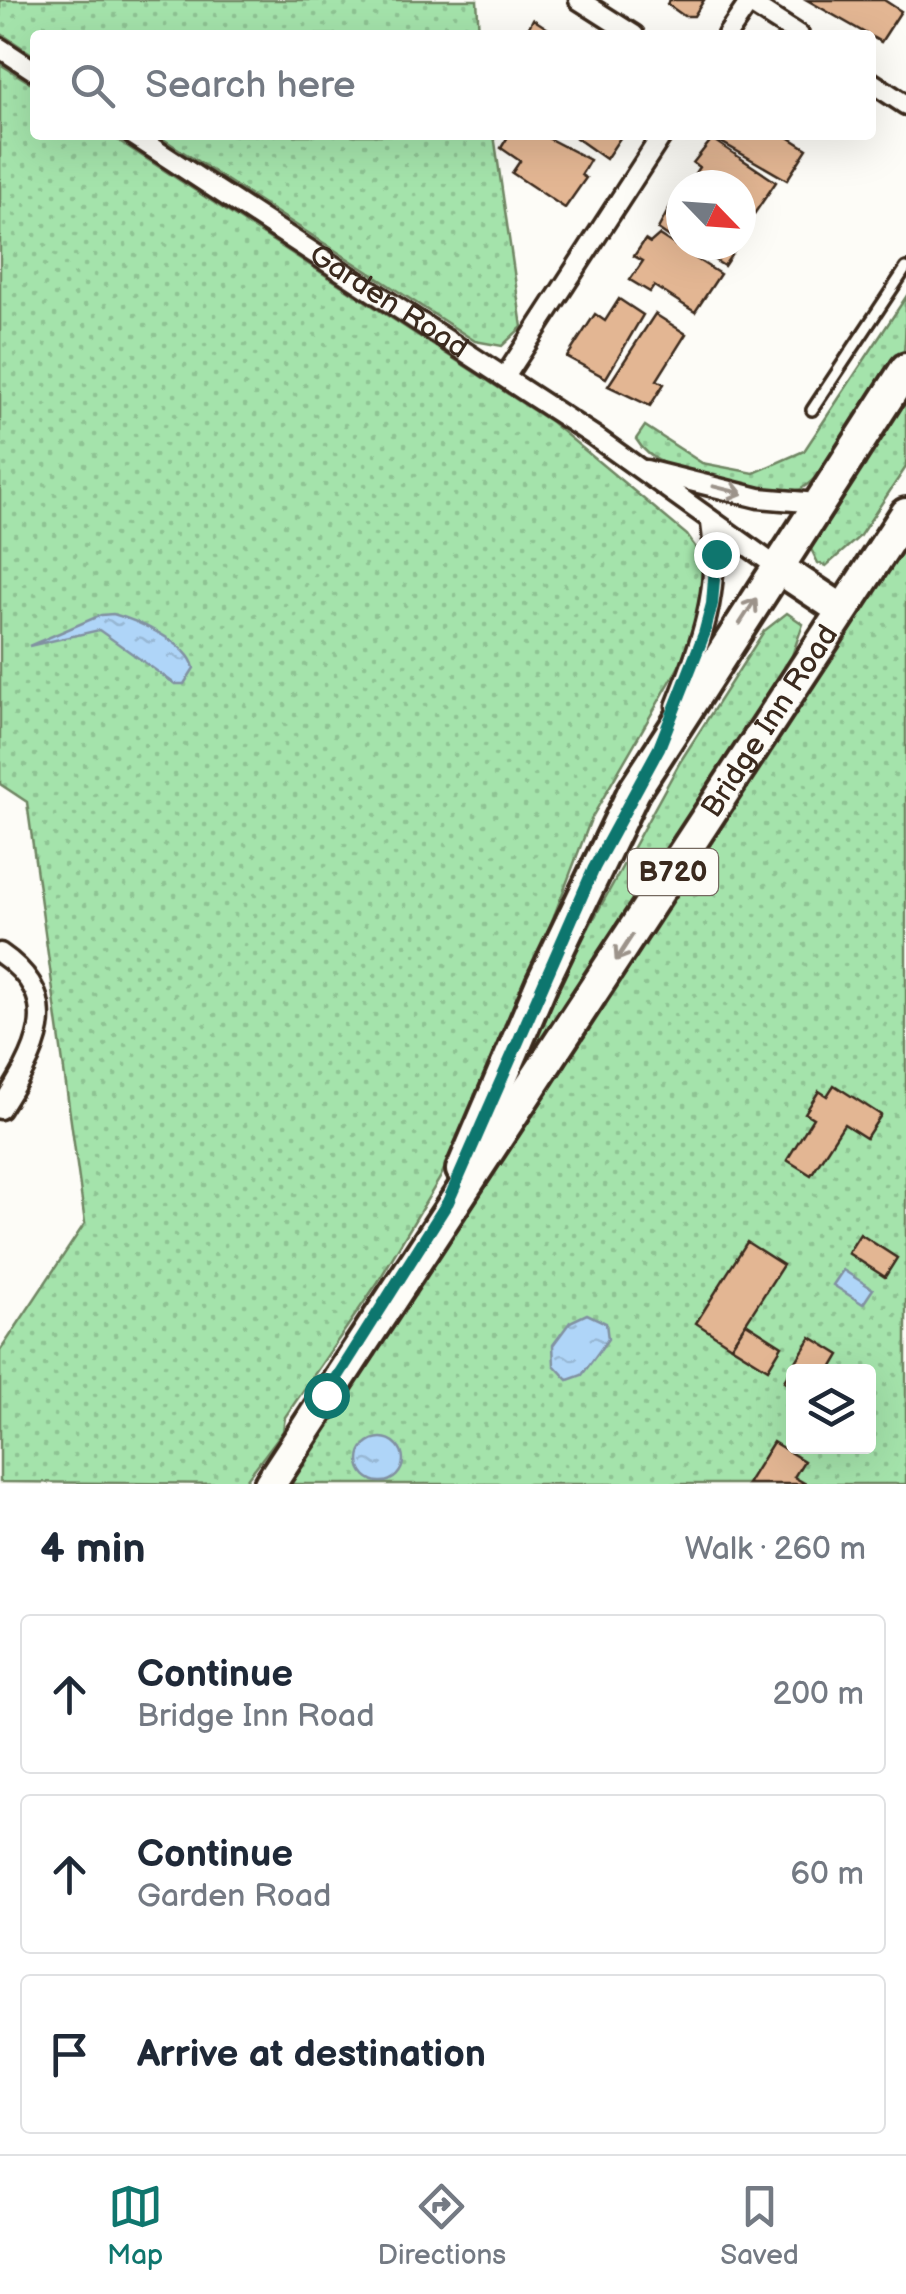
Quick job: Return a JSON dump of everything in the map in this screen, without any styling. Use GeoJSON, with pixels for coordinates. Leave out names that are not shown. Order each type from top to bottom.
{"type":"FeatureCollection","features":[{"type":"Feature","properties":{"kind":"main road","name":"Bridge Inn Road"},"geometry":{"type":"LineString","coordinates":[[435,1226],[594,868],[659,748],[906,369]]}},
{"type":"Feature","properties":{"kind":"main road","name":"Bridge Inn Road"},"geometry":{"type":"LineString","coordinates":[[270,1484],[435,1226],[542,1074],[906,514]]}},
{"type":"Feature","properties":{"kind":"main road","name":"Garden Road"},"geometry":{"type":"LineString","coordinates":[[777,567],[842,610]]}},
{"type":"Feature","properties":{"kind":"street"},"geometry":{"type":"LineString","coordinates":[[579,0],[626,30]]}},
{"type":"Feature","properties":{"kind":"street"},"geometry":{"type":"LineString","coordinates":[[731,30],[750,1],[792,30]]}},
{"type":"Feature","properties":{"kind":"street"},"geometry":{"type":"LineString","coordinates":[[0,48],[30,68]]}},
{"type":"Feature","properties":{"kind":"street"},"geometry":{"type":"LineString","coordinates":[[876,85],[906,105]]}},
{"type":"Feature","properties":{"kind":"street","name":"Garden Road"},"geometry":{"type":"LineString","coordinates":[[141,140],[505,377],[777,567]]}},
{"type":"Feature","properties":{"kind":"street"},"geometry":{"type":"LineString","coordinates":[[505,377],[659,140]]}},
{"type":"Feature","properties":{"kind":"street","name":"Garden Road"},"geometry":{"type":"LineString","coordinates":[[641,469],[759,498],[818,503]]}},
{"type":"Feature","properties":{"kind":"street"},"geometry":{"type":"LineString","coordinates":[[659,748],[712,604],[716,554],[711,523]]}},
{"type":"Feature","properties":{"kind":"street"},"geometry":{"type":"LineString","coordinates":[[0,953],[30,978],[40,1032],[35,1054],[0,1109]]}},
{"type":"Feature","properties":{"kind":"lane"},"geometry":{"type":"LineString","coordinates":[[812,410],[906,268]]}},
{"type":"Feature","properties":{"kind":"green space"},"geometry":{"type":"Polygon","coordinates":[[[0,0],[477,0],[479,30],[30,30],[30,53],[0,33],[0,0]]]}},
{"type":"Feature","properties":{"kind":"green space"},"geometry":{"type":"Polygon","coordinates":[[[0,64],[30,83],[30,140],[118,140],[551,422],[687,535],[705,561],[705,594],[690,647],[591,819],[528,984],[440,1178],[378,1282],[285,1417],[283,1431],[243,1484],[0,1482],[0,1351],[85,1223],[27,802],[0,784],[0,64]]]}},
{"type":"Feature","properties":{"kind":"green space"},"geometry":{"type":"Polygon","coordinates":[[[165,140],[495,140],[522,327],[502,346],[475,341],[165,140]]]}},
{"type":"Feature","properties":{"kind":"green space"},"geometry":{"type":"Polygon","coordinates":[[[906,297],[904,351],[897,364],[839,450],[798,490],[764,491],[686,472],[657,460],[636,439],[645,426],[702,463],[754,473],[804,451],[906,297]]]}},
{"type":"Feature","properties":{"kind":"green space"},"geometry":{"type":"Polygon","coordinates":[[[906,392],[906,467],[859,537],[826,566],[818,563],[811,549],[821,526],[906,392]]]}},
{"type":"Feature","properties":{"kind":"green space"},"geometry":{"type":"Polygon","coordinates":[[[906,540],[906,1484],[282,1484],[906,540]]]}},
{"type":"Feature","properties":{"kind":"green space"},"geometry":{"type":"Polygon","coordinates":[[[787,613],[803,624],[787,670],[503,1105],[549,1000],[680,762],[764,631],[787,613]]]}},
{"type":"Feature","properties":{"kind":"water"},"geometry":{"type":"Polygon","coordinates":[[[113,614],[147,627],[182,650],[194,668],[184,684],[175,684],[99,630],[29,646],[101,615],[113,614]]]}},
{"type":"Feature","properties":{"kind":"water"},"geometry":{"type":"Polygon","coordinates":[[[843,1270],[873,1289],[863,1304],[833,1285],[843,1270]]]}},
{"type":"Feature","properties":{"kind":"water"},"geometry":{"type":"Polygon","coordinates":[[[587,1314],[606,1323],[608,1339],[582,1375],[568,1380],[554,1365],[553,1345],[570,1322],[587,1314]]]}},
{"type":"Feature","properties":{"kind":"water"},"geometry":{"type":"Polygon","coordinates":[[[381,1438],[396,1445],[403,1460],[396,1475],[381,1482],[366,1475],[359,1460],[366,1445],[381,1438]]]}},
{"type":"Feature","properties":{"kind":"building"},"geometry":{"type":"Polygon","coordinates":[[[670,0],[704,0],[694,16],[684,16],[667,4],[670,0]]]}},
{"type":"Feature","properties":{"kind":"building"},"geometry":{"type":"Polygon","coordinates":[[[807,0],[884,0],[901,11],[881,42],[876,39],[876,30],[860,30],[807,0]]]}},
{"type":"Feature","properties":{"kind":"building"},"geometry":{"type":"Polygon","coordinates":[[[533,19],[550,30],[528,30],[533,19]]]}},
{"type":"Feature","properties":{"kind":"building"},"geometry":{"type":"Polygon","coordinates":[[[506,140],[552,140],[590,160],[581,175],[586,178],[565,208],[512,173],[520,161],[501,148],[506,140]]]}},
{"type":"Feature","properties":{"kind":"building"},"geometry":{"type":"Polygon","coordinates":[[[579,140],[619,140],[606,159],[579,140]]]}},
{"type":"Feature","properties":{"kind":"building"},"geometry":{"type":"Polygon","coordinates":[[[713,140],[776,182],[756,211],[756,170],[697,170],[699,167],[693,163],[713,140]]]}},
{"type":"Feature","properties":{"kind":"building"},"geometry":{"type":"Polygon","coordinates":[[[718,140],[793,140],[807,149],[787,180],[718,140]]]}},
{"type":"Feature","properties":{"kind":"building"},"geometry":{"type":"Polygon","coordinates":[[[666,214],[666,234],[658,229],[666,214]]]}},
{"type":"Feature","properties":{"kind":"building"},"geometry":{"type":"Polygon","coordinates":[[[659,235],[666,239],[666,260],[698,260],[720,274],[695,312],[654,286],[650,292],[630,280],[643,261],[634,256],[645,240],[650,243],[659,235]]]}},
{"type":"Feature","properties":{"kind":"building"},"geometry":{"type":"Polygon","coordinates":[[[619,299],[643,315],[606,378],[567,357],[595,314],[605,321],[619,299]]]}},
{"type":"Feature","properties":{"kind":"building"},"geometry":{"type":"Polygon","coordinates":[[[655,314],[686,334],[657,380],[664,384],[650,406],[608,386],[655,314]]]}},
{"type":"Feature","properties":{"kind":"building"},"geometry":{"type":"Polygon","coordinates":[[[834,1085],[881,1115],[866,1138],[844,1124],[811,1175],[787,1160],[813,1118],[805,1113],[819,1091],[827,1096],[834,1085]]]}},
{"type":"Feature","properties":{"kind":"building"},"geometry":{"type":"Polygon","coordinates":[[[860,1234],[897,1258],[885,1277],[848,1253],[860,1234]]]}},
{"type":"Feature","properties":{"kind":"building"},"geometry":{"type":"Polygon","coordinates":[[[747,1242],[783,1265],[731,1346],[696,1323],[747,1242]]]}},
{"type":"Feature","properties":{"kind":"building"},"geometry":{"type":"Polygon","coordinates":[[[746,1323],[782,1346],[768,1369],[731,1346],[746,1323]]]}},
{"type":"Feature","properties":{"kind":"building"},"geometry":{"type":"Polygon","coordinates":[[[811,1337],[840,1355],[835,1364],[794,1364],[811,1337]]]}},
{"type":"Feature","properties":{"kind":"building"},"geometry":{"type":"Polygon","coordinates":[[[773,1442],[786,1454],[804,1461],[794,1477],[806,1484],[747,1484],[773,1442]]]}},
{"type":"Feature","properties":{"kind":"route"},"geometry":{"type":"LineString","coordinates":[[326,1395],[448,1202],[490,1098],[594,868],[659,748],[704,634],[712,604],[716,554]]}}]}
